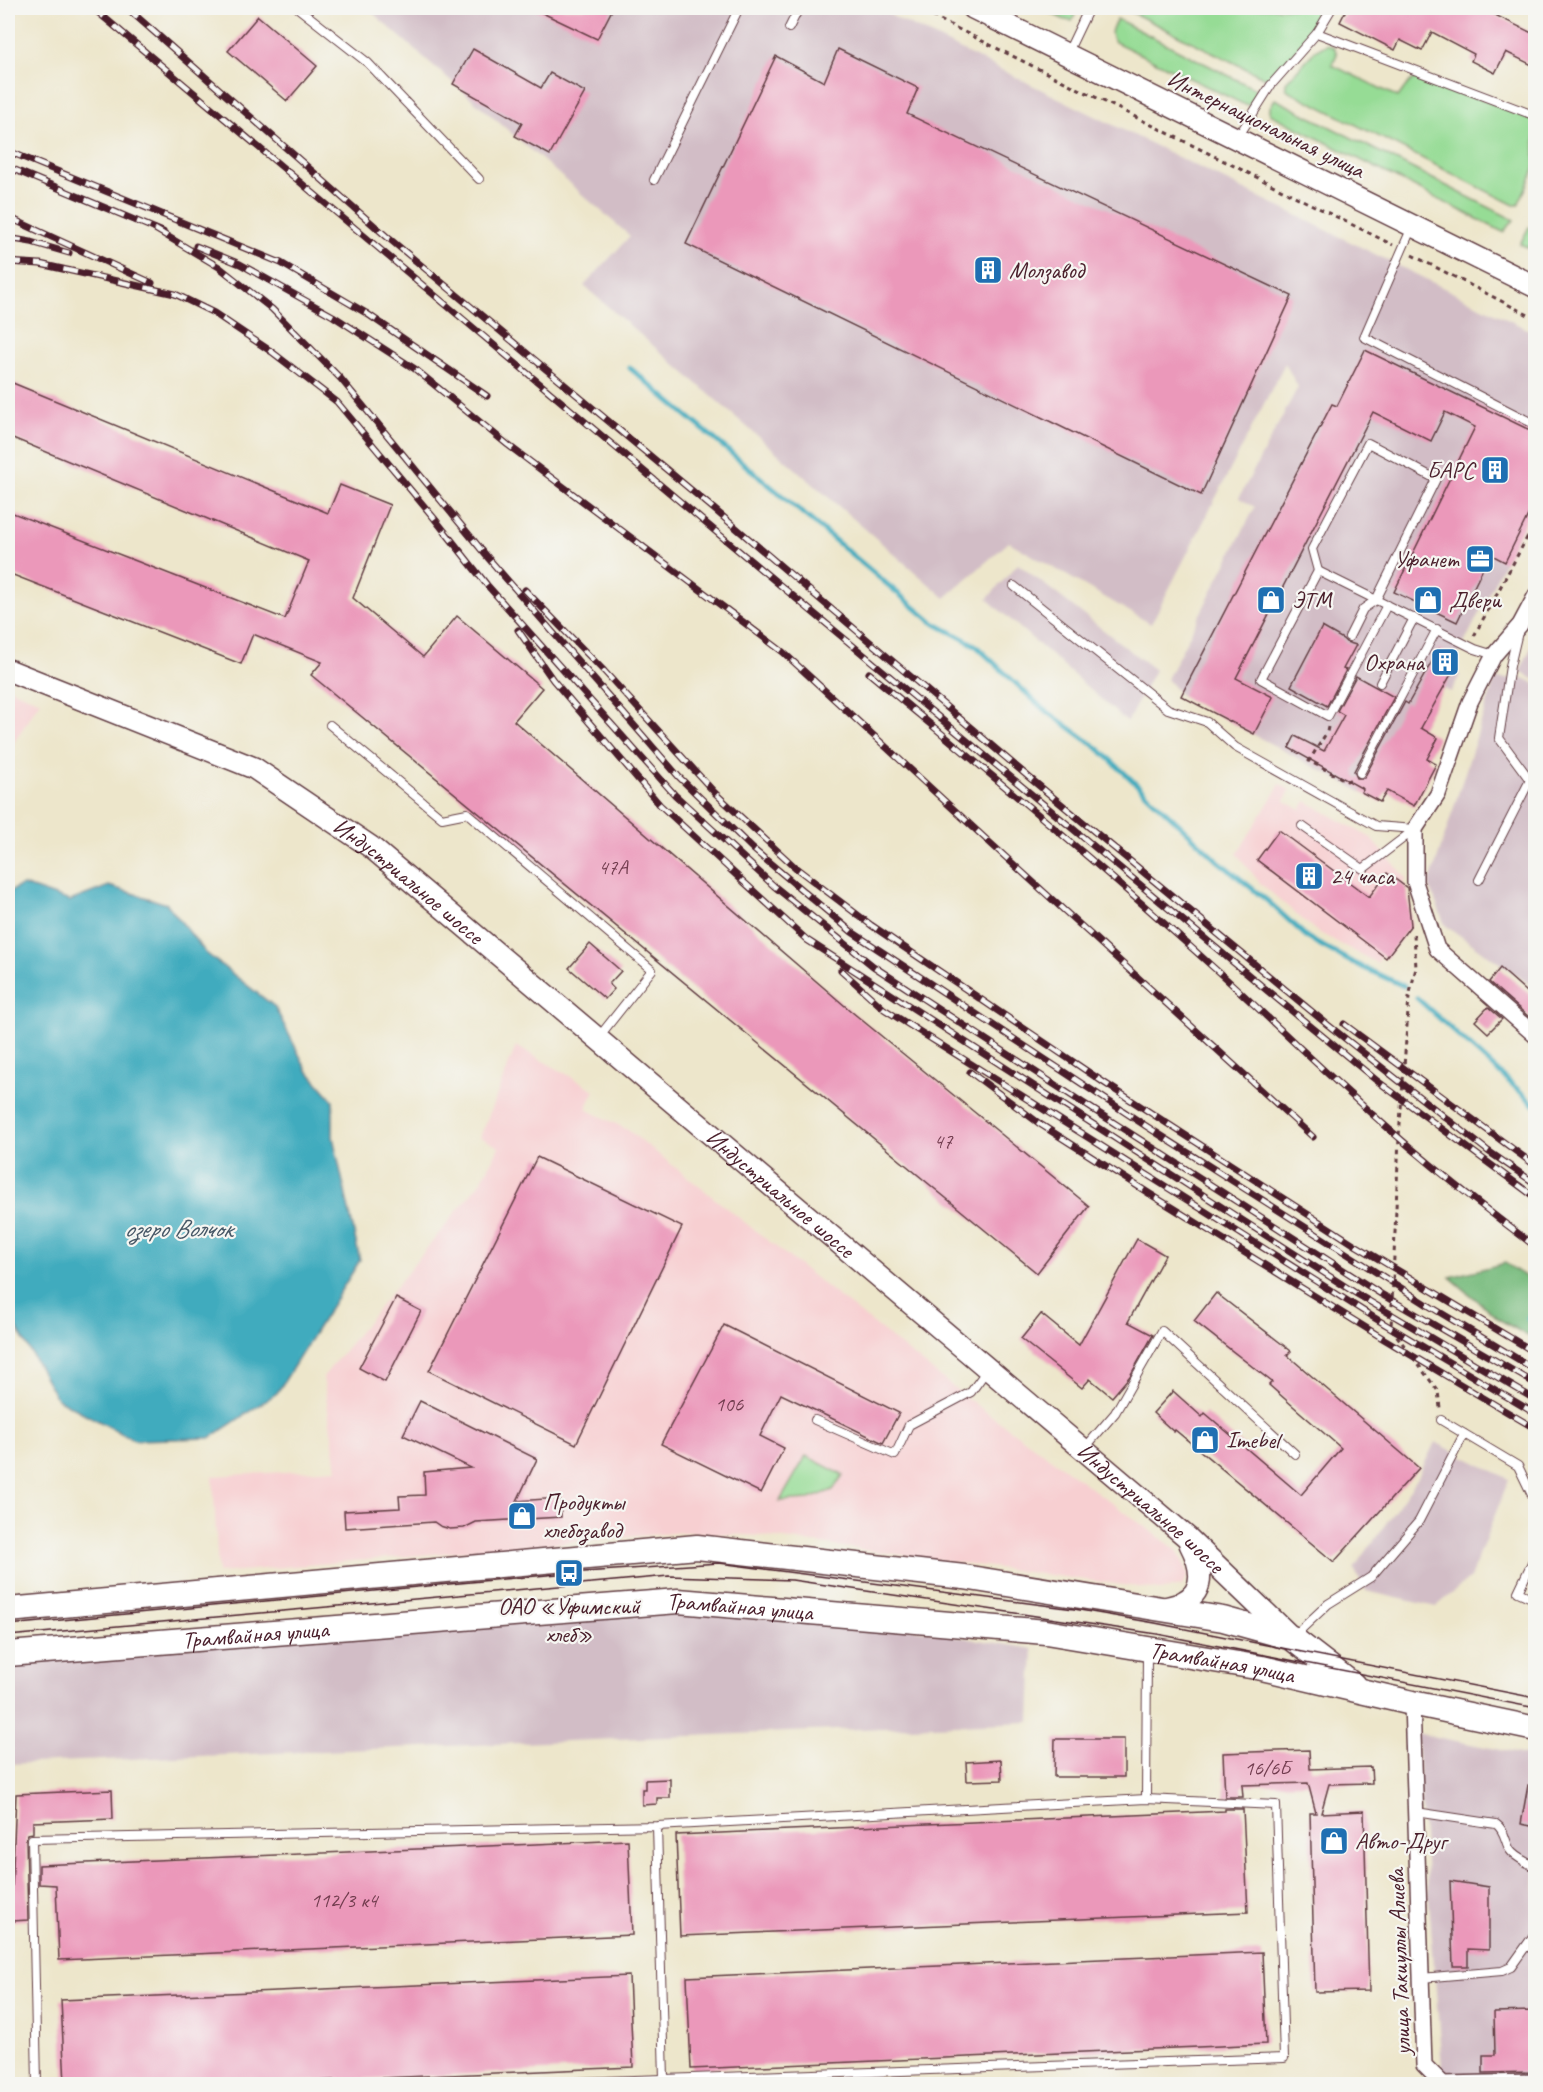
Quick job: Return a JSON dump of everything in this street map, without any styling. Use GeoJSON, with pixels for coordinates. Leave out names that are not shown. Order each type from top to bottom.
{"type":"FeatureCollection","features":[{"type":"Feature","properties":{"kind":"main road","name":"Трамвайная улица"},"geometry":{"type":"LineString","coordinates":[[8,1610],[697,1547],[964,1577],[1223,1619],[1292,1638]]}},
{"type":"Feature","properties":{"kind":"main road","name":"Трамвайная улица"},"geometry":{"type":"LineString","coordinates":[[8,1654],[678,1601],[1046,1632],[1262,1668],[1359,1690]]}},
{"type":"Feature","properties":{"kind":"main road","name":"Индустриальное шоссе"},"geometry":{"type":"LineString","coordinates":[[1292,1638],[1359,1690],[1536,1729]]}},
{"type":"Feature","properties":{"kind":"street","name":"Интернациональная улица"},"geometry":{"type":"LineString","coordinates":[[973,8],[1536,287]]}},
{"type":"Feature","properties":{"kind":"street"},"geometry":{"type":"LineString","coordinates":[[1536,595],[1520,625],[1494,655],[1470,702],[1438,795],[1415,829],[1415,882],[1437,949],[1536,1036]]}},
{"type":"Feature","properties":{"kind":"street","name":"Индустриальное шоссе"},"geometry":{"type":"LineString","coordinates":[[8,670],[254,768],[371,847],[1188,1538],[1292,1638]]}},
{"type":"Feature","properties":{"kind":"street"},"geometry":{"type":"LineString","coordinates":[[1160,1609],[1185,1602],[1198,1589],[1200,1576],[1198,1559],[1188,1538]]}},
{"type":"Feature","properties":{"kind":"street","name":"улица Такиуллы Алиева"},"geometry":{"type":"LineString","coordinates":[[1412,1703],[1425,2065],[1443,2084],[1536,2082]]}},
{"type":"Feature","properties":{"kind":"lane"},"geometry":{"type":"LineString","coordinates":[[298,8],[368,63],[479,179]]}},
{"type":"Feature","properties":{"kind":"lane"},"geometry":{"type":"LineString","coordinates":[[654,180],[739,8]]}},
{"type":"Feature","properties":{"kind":"lane"},"geometry":{"type":"LineString","coordinates":[[789,28],[799,8]]}},
{"type":"Feature","properties":{"kind":"lane"},"geometry":{"type":"LineString","coordinates":[[1067,53],[1089,8]]}},
{"type":"Feature","properties":{"kind":"lane"},"geometry":{"type":"LineString","coordinates":[[1238,138],[1271,85],[1317,33],[1332,8]]}},
{"type":"Feature","properties":{"kind":"lane"},"geometry":{"type":"LineString","coordinates":[[1317,33],[1536,116]]}},
{"type":"Feature","properties":{"kind":"lane"},"geometry":{"type":"LineString","coordinates":[[1413,225],[1364,337],[1536,425]]}},
{"type":"Feature","properties":{"kind":"lane"},"geometry":{"type":"LineString","coordinates":[[1349,637],[1363,609],[1376,600],[1436,478],[1368,442],[1312,549],[1318,571],[1261,679],[1328,716],[1387,605]]}},
{"type":"Feature","properties":{"kind":"lane"},"geometry":{"type":"LineString","coordinates":[[1318,571],[1475,649],[1494,655]]}},
{"type":"Feature","properties":{"kind":"lane"},"geometry":{"type":"LineString","coordinates":[[1014,586],[1168,709],[1207,722],[1236,747],[1376,826],[1415,829]]}},
{"type":"Feature","properties":{"kind":"lane"},"geometry":{"type":"LineString","coordinates":[[1380,683],[1414,618]]}},
{"type":"Feature","properties":{"kind":"lane"},"geometry":{"type":"LineString","coordinates":[[1479,880],[1530,780],[1499,738],[1510,666],[1520,625]]}},
{"type":"Feature","properties":{"kind":"lane"},"geometry":{"type":"LineString","coordinates":[[1360,773],[1437,629]]}},
{"type":"Feature","properties":{"kind":"lane"},"geometry":{"type":"LineString","coordinates":[[330,725],[442,818],[467,813],[652,970],[597,1039]]}},
{"type":"Feature","properties":{"kind":"lane"},"geometry":{"type":"LineString","coordinates":[[1302,826],[1363,870],[1415,829]]}},
{"type":"Feature","properties":{"kind":"lane"},"geometry":{"type":"LineString","coordinates":[[1083,1450],[1115,1413],[1162,1331],[1295,1454]]}},
{"type":"Feature","properties":{"kind":"lane"},"geometry":{"type":"LineString","coordinates":[[815,1420],[895,1455],[909,1425],[971,1392],[988,1369]]}},
{"type":"Feature","properties":{"kind":"lane"},"geometry":{"type":"LineString","coordinates":[[1441,1420],[1518,1466],[1532,1496],[1536,1497]]}},
{"type":"Feature","properties":{"kind":"lane"},"geometry":{"type":"LineString","coordinates":[[1292,1638],[1328,1604],[1371,1577],[1419,1521],[1464,1434]]}},
{"type":"Feature","properties":{"kind":"lane"},"geometry":{"type":"LineString","coordinates":[[1536,1554],[1518,1592],[1536,1600]]}},
{"type":"Feature","properties":{"kind":"lane"},"geometry":{"type":"LineString","coordinates":[[1146,1799],[1147,1648]]}},
{"type":"Feature","properties":{"kind":"lane"},"geometry":{"type":"LineString","coordinates":[[37,2085],[32,1839],[657,1826],[1146,1799],[1276,1805],[1284,2058],[517,2085]]}},
{"type":"Feature","properties":{"kind":"lane"},"geometry":{"type":"LineString","coordinates":[[1416,1812],[1496,1824],[1500,1827],[1513,1855],[1536,1868]]}},
{"type":"Feature","properties":{"kind":"lane"},"geometry":{"type":"LineString","coordinates":[[657,1826],[664,2079]]}},
{"type":"Feature","properties":{"kind":"lane"},"geometry":{"type":"LineString","coordinates":[[1421,1978],[1502,1971],[1511,1967],[1536,1932]]}},
{"type":"Feature","properties":{"kind":"path"},"geometry":{"type":"LineString","coordinates":[[916,8],[1401,249],[1536,319]]}},
{"type":"Feature","properties":{"kind":"path"},"geometry":{"type":"LineString","coordinates":[[1475,649],[1471,641],[1536,521]]}},
{"type":"Feature","properties":{"kind":"path"},"geometry":{"type":"LineString","coordinates":[[1328,716],[1327,732],[1309,761],[1347,782],[1360,773]]}},
{"type":"Feature","properties":{"kind":"path"},"geometry":{"type":"LineString","coordinates":[[1414,933],[1416,968],[1409,997],[1399,1127],[1391,1328],[1438,1391],[1441,1420]]}},
{"type":"Feature","properties":{"kind":"shaded area"},"geometry":{"type":"Polygon","coordinates":[[[367,8],[876,8],[1535,333],[1535,500],[1451,670],[1460,675],[1451,692],[1443,688],[1380,802],[1181,696],[1167,679],[1255,507],[1239,498],[1298,387],[1285,363],[1151,624],[1009,542],[945,598],[584,286],[630,236],[367,8]]]}},
{"type":"Feature","properties":{"kind":"shaded area"},"geometry":{"type":"Polygon","coordinates":[[[1018,564],[1155,670],[1127,722],[987,599],[1018,564]]]}},
{"type":"Feature","properties":{"kind":"shaded area"},"geometry":{"type":"Polygon","coordinates":[[[1535,639],[1535,680],[1520,671],[1535,639]]]}},
{"type":"Feature","properties":{"kind":"shaded area"},"geometry":{"type":"Polygon","coordinates":[[[1495,679],[1526,679],[1536,684],[1535,988],[1445,925],[1429,885],[1495,679]]]}},
{"type":"Feature","properties":{"kind":"shaded area"},"geometry":{"type":"Polygon","coordinates":[[[8,688],[40,701],[8,752],[8,688]]]}},
{"type":"Feature","properties":{"kind":"shaded area"},"geometry":{"type":"Polygon","coordinates":[[[1280,784],[1290,790],[1285,801],[1301,810],[1306,801],[1371,838],[1407,879],[1386,901],[1409,919],[1377,963],[1316,931],[1260,883],[1237,854],[1280,784]]]}},
{"type":"Feature","properties":{"kind":"shaded area"},"geometry":{"type":"Polygon","coordinates":[[[516,1046],[595,1090],[586,1109],[628,1130],[967,1398],[1177,1550],[1189,1574],[1182,1586],[1160,1590],[762,1536],[685,1532],[218,1573],[213,1476],[337,1469],[323,1377],[482,1180],[499,1147],[480,1137],[516,1046]]]}},
{"type":"Feature","properties":{"kind":"shaded area"},"geometry":{"type":"Polygon","coordinates":[[[1435,1442],[1509,1479],[1470,1578],[1436,1607],[1366,1591],[1354,1569],[1417,1479],[1435,1442]]]}},
{"type":"Feature","properties":{"kind":"shaded area"},"geometry":{"type":"Polygon","coordinates":[[[579,1612],[730,1614],[901,1627],[1033,1649],[1030,1722],[8,1764],[8,1663],[579,1612]]]}},
{"type":"Feature","properties":{"kind":"shaded area"},"geometry":{"type":"Polygon","coordinates":[[[1416,1733],[1535,1757],[1535,2079],[1443,2081],[1416,1733]]]}},
{"type":"Feature","properties":{"kind":"green space"},"geometry":{"type":"Polygon","coordinates":[[[1040,8],[1078,8],[1072,21],[1040,8]]]}},
{"type":"Feature","properties":{"kind":"green space"},"geometry":{"type":"Polygon","coordinates":[[[1123,8],[1326,8],[1279,74],[1270,79],[1123,8]]]}},
{"type":"Feature","properties":{"kind":"green space"},"geometry":{"type":"Polygon","coordinates":[[[1117,19],[1261,92],[1250,105],[1243,104],[1115,42],[1111,34],[1117,19]]]}},
{"type":"Feature","properties":{"kind":"green space"},"geometry":{"type":"Polygon","coordinates":[[[1327,44],[1334,47],[1337,54],[1332,65],[1398,97],[1411,81],[1422,77],[1535,119],[1535,168],[1518,205],[1289,91],[1286,88],[1286,82],[1315,51],[1327,44]]]}},
{"type":"Feature","properties":{"kind":"green space"},"geometry":{"type":"Polygon","coordinates":[[[1275,99],[1514,220],[1503,232],[1270,114],[1270,107],[1275,99]]]}},
{"type":"Feature","properties":{"kind":"green space"},"geometry":{"type":"Polygon","coordinates":[[[1529,227],[1535,231],[1535,251],[1520,244],[1529,227]]]}},
{"type":"Feature","properties":{"kind":"green space"},"geometry":{"type":"Polygon","coordinates":[[[1505,1263],[1535,1283],[1535,1340],[1500,1320],[1450,1277],[1505,1263]]]}},
{"type":"Feature","properties":{"kind":"green space"},"geometry":{"type":"Polygon","coordinates":[[[806,1456],[843,1475],[833,1490],[809,1499],[780,1501],[806,1456]]]}},
{"type":"Feature","properties":{"kind":"water","name":"озеро Волчок"},"geometry":{"type":"Polygon","coordinates":[[[23,885],[70,901],[109,886],[167,904],[206,953],[275,1007],[307,1070],[333,1100],[333,1137],[360,1260],[277,1393],[210,1438],[134,1440],[57,1399],[8,1312],[8,892],[23,885]]]}},
{"type":"Feature","properties":{"kind":"building"},"geometry":{"type":"Polygon","coordinates":[[[532,8],[613,8],[597,39],[532,8]]]}},
{"type":"Feature","properties":{"kind":"building"},"geometry":{"type":"Polygon","coordinates":[[[1347,8],[1444,8],[1454,12],[1456,8],[1497,8],[1493,14],[1536,35],[1536,67],[1506,52],[1495,73],[1471,61],[1474,54],[1432,32],[1422,51],[1400,40],[1395,50],[1340,22],[1347,8]]]}},
{"type":"Feature","properties":{"kind":"building"},"geometry":{"type":"Polygon","coordinates":[[[258,16],[317,66],[287,101],[228,51],[258,16]]]}},
{"type":"Feature","properties":{"kind":"building"},"geometry":{"type":"Polygon","coordinates":[[[473,49],[541,88],[550,73],[585,92],[550,155],[515,136],[522,123],[453,84],[473,49]]]}},
{"type":"Feature","properties":{"kind":"building","name":"Молзавод"},"geometry":{"type":"Polygon","coordinates":[[[838,49],[918,88],[907,114],[1292,296],[1201,495],[686,244],[776,56],[824,82],[838,49]]]}},
{"type":"Feature","properties":{"kind":"building"},"geometry":{"type":"Polygon","coordinates":[[[1365,350],[1536,433],[1536,499],[1505,562],[1490,554],[1457,622],[1394,592],[1475,427],[1445,412],[1431,441],[1373,412],[1236,678],[1273,697],[1254,734],[1181,696],[1332,404],[1337,406],[1365,350]]]}},
{"type":"Feature","properties":{"kind":"building"},"geometry":{"type":"Polygon","coordinates":[[[8,381],[328,513],[340,485],[390,505],[353,598],[423,657],[457,616],[542,688],[514,721],[852,1012],[1089,1206],[1037,1273],[311,675],[322,662],[253,634],[241,664],[8,573],[8,511],[285,619],[309,561],[8,436],[8,381]]]}},
{"type":"Feature","properties":{"kind":"building"},"geometry":{"type":"Polygon","coordinates":[[[1322,627],[1346,642],[1356,645],[1327,706],[1291,686],[1322,627]]]}},
{"type":"Feature","properties":{"kind":"building"},"geometry":{"type":"Polygon","coordinates":[[[1439,649],[1459,660],[1421,728],[1438,738],[1427,759],[1436,764],[1414,806],[1387,791],[1380,802],[1361,792],[1363,789],[1289,748],[1295,736],[1324,751],[1344,715],[1337,711],[1356,676],[1394,697],[1354,771],[1357,778],[1364,778],[1405,702],[1408,704],[1439,649]]]}},
{"type":"Feature","properties":{"kind":"building"},"geometry":{"type":"Polygon","coordinates":[[[1279,830],[1369,897],[1387,873],[1407,888],[1411,925],[1386,958],[1257,860],[1279,830]]]}},
{"type":"Feature","properties":{"kind":"building"},"geometry":{"type":"Polygon","coordinates":[[[590,944],[621,971],[609,984],[614,989],[605,999],[569,968],[590,944]]]}},
{"type":"Feature","properties":{"kind":"building"},"geometry":{"type":"Polygon","coordinates":[[[1500,968],[1536,1000],[1536,1023],[1489,982],[1500,968]]]}},
{"type":"Feature","properties":{"kind":"building"},"geometry":{"type":"Polygon","coordinates":[[[1488,1007],[1502,1019],[1488,1033],[1475,1021],[1488,1007]]]}},
{"type":"Feature","properties":{"kind":"building"},"geometry":{"type":"Polygon","coordinates":[[[537,1157],[682,1227],[576,1444],[429,1371],[537,1157]]]}},
{"type":"Feature","properties":{"kind":"building"},"geometry":{"type":"Polygon","coordinates":[[[1137,1239],[1165,1255],[1128,1322],[1153,1335],[1130,1376],[1112,1397],[1090,1379],[1082,1388],[1021,1339],[1041,1314],[1079,1345],[1137,1239]]]}},
{"type":"Feature","properties":{"kind":"building"},"geometry":{"type":"Polygon","coordinates":[[[1216,1293],[1291,1351],[1287,1355],[1419,1468],[1334,1562],[1153,1413],[1173,1391],[1202,1417],[1205,1413],[1301,1495],[1341,1448],[1269,1385],[1272,1382],[1194,1321],[1216,1293]]]}},
{"type":"Feature","properties":{"kind":"building"},"geometry":{"type":"Polygon","coordinates":[[[396,1298],[421,1311],[385,1382],[359,1368],[396,1298]]]}},
{"type":"Feature","properties":{"kind":"building"},"geometry":{"type":"Polygon","coordinates":[[[724,1325],[899,1413],[883,1443],[781,1394],[760,1436],[784,1448],[761,1493],[661,1444],[724,1325]]]}},
{"type":"Feature","properties":{"kind":"building"},"geometry":{"type":"Polygon","coordinates":[[[420,1401],[537,1459],[517,1501],[560,1498],[561,1517],[476,1522],[464,1528],[450,1529],[434,1522],[345,1528],[344,1511],[400,1508],[399,1496],[425,1495],[424,1472],[471,1468],[403,1435],[420,1401]]]}},
{"type":"Feature","properties":{"kind":"building"},"geometry":{"type":"Polygon","coordinates":[[[1055,1739],[1124,1739],[1124,1777],[1054,1777],[1055,1739]]]}},
{"type":"Feature","properties":{"kind":"building"},"geometry":{"type":"Polygon","coordinates":[[[1309,1750],[1310,1769],[1371,1767],[1372,1783],[1329,1784],[1321,1813],[1364,1811],[1369,1991],[1315,1992],[1310,1813],[1316,1813],[1308,1783],[1242,1785],[1243,1797],[1225,1797],[1223,1753],[1309,1750]]]}},
{"type":"Feature","properties":{"kind":"building"},"geometry":{"type":"Polygon","coordinates":[[[1001,1760],[1002,1780],[967,1781],[966,1762],[1001,1760]]]}},
{"type":"Feature","properties":{"kind":"building"},"geometry":{"type":"Polygon","coordinates":[[[670,1779],[670,1798],[657,1798],[657,1804],[642,1805],[642,1789],[645,1789],[645,1780],[670,1779]]]}},
{"type":"Feature","properties":{"kind":"building"},"geometry":{"type":"Polygon","coordinates":[[[1528,1785],[1536,1785],[1536,1827],[1521,1824],[1528,1785]]]}},
{"type":"Feature","properties":{"kind":"building"},"geometry":{"type":"Polygon","coordinates":[[[112,1790],[113,1819],[33,1822],[33,1833],[28,1834],[26,1839],[28,1920],[12,1921],[10,1891],[12,1891],[16,1794],[112,1790]]]}},
{"type":"Feature","properties":{"kind":"building"},"geometry":{"type":"Polygon","coordinates":[[[1225,1809],[1243,1809],[1248,1912],[680,1936],[676,1835],[1225,1811],[1225,1809]]]}},
{"type":"Feature","properties":{"kind":"building"},"geometry":{"type":"Polygon","coordinates":[[[628,1840],[632,1935],[59,1960],[56,1885],[39,1884],[39,1865],[628,1840]]]}},
{"type":"Feature","properties":{"kind":"building"},"geometry":{"type":"Polygon","coordinates":[[[1450,1881],[1489,1887],[1489,1950],[1468,1949],[1468,1966],[1453,1966],[1450,1881]]]}},
{"type":"Feature","properties":{"kind":"building"},"geometry":{"type":"Polygon","coordinates":[[[1262,1952],[1266,2044],[691,2069],[687,1977],[1262,1952]]]}},
{"type":"Feature","properties":{"kind":"building"},"geometry":{"type":"Polygon","coordinates":[[[629,1976],[633,2067],[224,2085],[65,2085],[61,2000],[629,1976]]]}},
{"type":"Feature","properties":{"kind":"building"},"geometry":{"type":"Polygon","coordinates":[[[1536,2011],[1536,2072],[1483,2073],[1483,2055],[1495,2055],[1494,2012],[1536,2011]]]}},
{"type":"Feature","properties":{"kind":"waterway"},"geometry":{"type":"LineString","coordinates":[[630,368],[932,622],[975,645],[1041,707],[1099,749],[1217,860],[1270,903],[1308,938],[1353,963],[1404,986]]}},
{"type":"Feature","properties":{"kind":"waterway"},"geometry":{"type":"LineString","coordinates":[[1417,998],[1536,1106]]}},
{"type":"Feature","properties":{"kind":"waterway"},"geometry":{"type":"LineString","coordinates":[[1528,1318],[1536,1311]]}},
{"type":"Feature","properties":{"kind":"tram line"},"geometry":{"type":"LineString","coordinates":[[8,1625],[569,1573],[719,1563],[1074,1609],[1536,1698]]}},
{"type":"Feature","properties":{"kind":"tram line"},"geometry":{"type":"LineString","coordinates":[[8,1636],[669,1576],[792,1580],[1157,1634],[1536,1708]]}},
{"type":"Feature","properties":{"kind":"railway"},"geometry":{"type":"LineString","coordinates":[[93,8],[727,541],[1275,997],[1376,1080],[1536,1198]]}},
{"type":"Feature","properties":{"kind":"railway"},"geometry":{"type":"LineString","coordinates":[[127,8],[386,236],[708,504],[1031,779],[1328,1025],[1488,1151],[1536,1184]]}},
{"type":"Feature","properties":{"kind":"railway"},"geometry":{"type":"LineString","coordinates":[[8,151],[281,263],[366,313],[487,396]]}},
{"type":"Feature","properties":{"kind":"railway"},"geometry":{"type":"LineString","coordinates":[[8,167],[163,232]]}},
{"type":"Feature","properties":{"kind":"railway"},"geometry":{"type":"LineString","coordinates":[[8,217],[152,283]]}},
{"type":"Feature","properties":{"kind":"railway"},"geometry":{"type":"LineString","coordinates":[[155,229],[219,267],[272,309],[341,379],[489,559],[679,777],[753,849],[852,932],[1146,1126],[1431,1307],[1536,1370]]}},
{"type":"Feature","properties":{"kind":"railway"},"geometry":{"type":"LineString","coordinates":[[8,238],[69,253]]}},
{"type":"Feature","properties":{"kind":"railway"},"geometry":{"type":"LineString","coordinates":[[196,246],[240,264],[333,316],[415,369],[508,445],[783,652],[1313,1137]]}},
{"type":"Feature","properties":{"kind":"railway"},"geometry":{"type":"LineString","coordinates":[[8,262],[40,264],[175,294],[214,313],[272,352],[337,402],[487,585],[675,795],[774,886],[873,966],[1381,1294],[1536,1384]]}},
{"type":"Feature","properties":{"kind":"railway"},"geometry":{"type":"LineString","coordinates":[[525,590],[604,671],[715,793],[796,868],[871,925],[1103,1082],[1357,1246],[1536,1353]]}},
{"type":"Feature","properties":{"kind":"railway"},"geometry":{"type":"LineString","coordinates":[[518,630],[553,680],[660,805],[807,940],[1357,1294],[1536,1400]]}},
{"type":"Feature","properties":{"kind":"railway"},"geometry":{"type":"LineString","coordinates":[[869,673],[1129,893],[1395,1134],[1536,1247]]}},
{"type":"Feature","properties":{"kind":"railway"},"geometry":{"type":"LineString","coordinates":[[841,970],[884,1009],[1373,1317],[1536,1414]]}},
{"type":"Feature","properties":{"kind":"railway"},"geometry":{"type":"LineString","coordinates":[[1344,1024],[1536,1166]]}},
{"type":"Feature","properties":{"kind":"railway"},"geometry":{"type":"LineString","coordinates":[[970,1072],[1040,1124],[1150,1194],[1384,1339],[1536,1429]]}},
{"type":"Feature","properties":{"kind":"place","name":"Молзавод"},"geometry":{"type":"Point","coordinates":[988,270]}},
{"type":"Feature","properties":{"kind":"place","name":"БАРС"},"geometry":{"type":"Point","coordinates":[1495,470]}},
{"type":"Feature","properties":{"kind":"place","name":"Уфанет"},"geometry":{"type":"Point","coordinates":[1480,559]}},
{"type":"Feature","properties":{"kind":"place","name":"ЭТМ"},"geometry":{"type":"Point","coordinates":[1271,600]}},
{"type":"Feature","properties":{"kind":"place","name":"Двери"},"geometry":{"type":"Point","coordinates":[1428,600]}},
{"type":"Feature","properties":{"kind":"place","name":"Охрана"},"geometry":{"type":"Point","coordinates":[1445,662]}},
{"type":"Feature","properties":{"kind":"place","name":"24 часа"},"geometry":{"type":"Point","coordinates":[1309,876]}},
{"type":"Feature","properties":{"kind":"place","name":"Imebel"},"geometry":{"type":"Point","coordinates":[1205,1440]}},
{"type":"Feature","properties":{"kind":"place","name":"Продукты хлебозавод"},"geometry":{"type":"Point","coordinates":[522,1516]}},
{"type":"Feature","properties":{"kind":"place","name":"ОАО «Уфимский хлеб»"},"geometry":{"type":"Point","coordinates":[569,1573]}},
{"type":"Feature","properties":{"kind":"place","name":"Авто-Друг"},"geometry":{"type":"Point","coordinates":[1334,1841]}}]}
